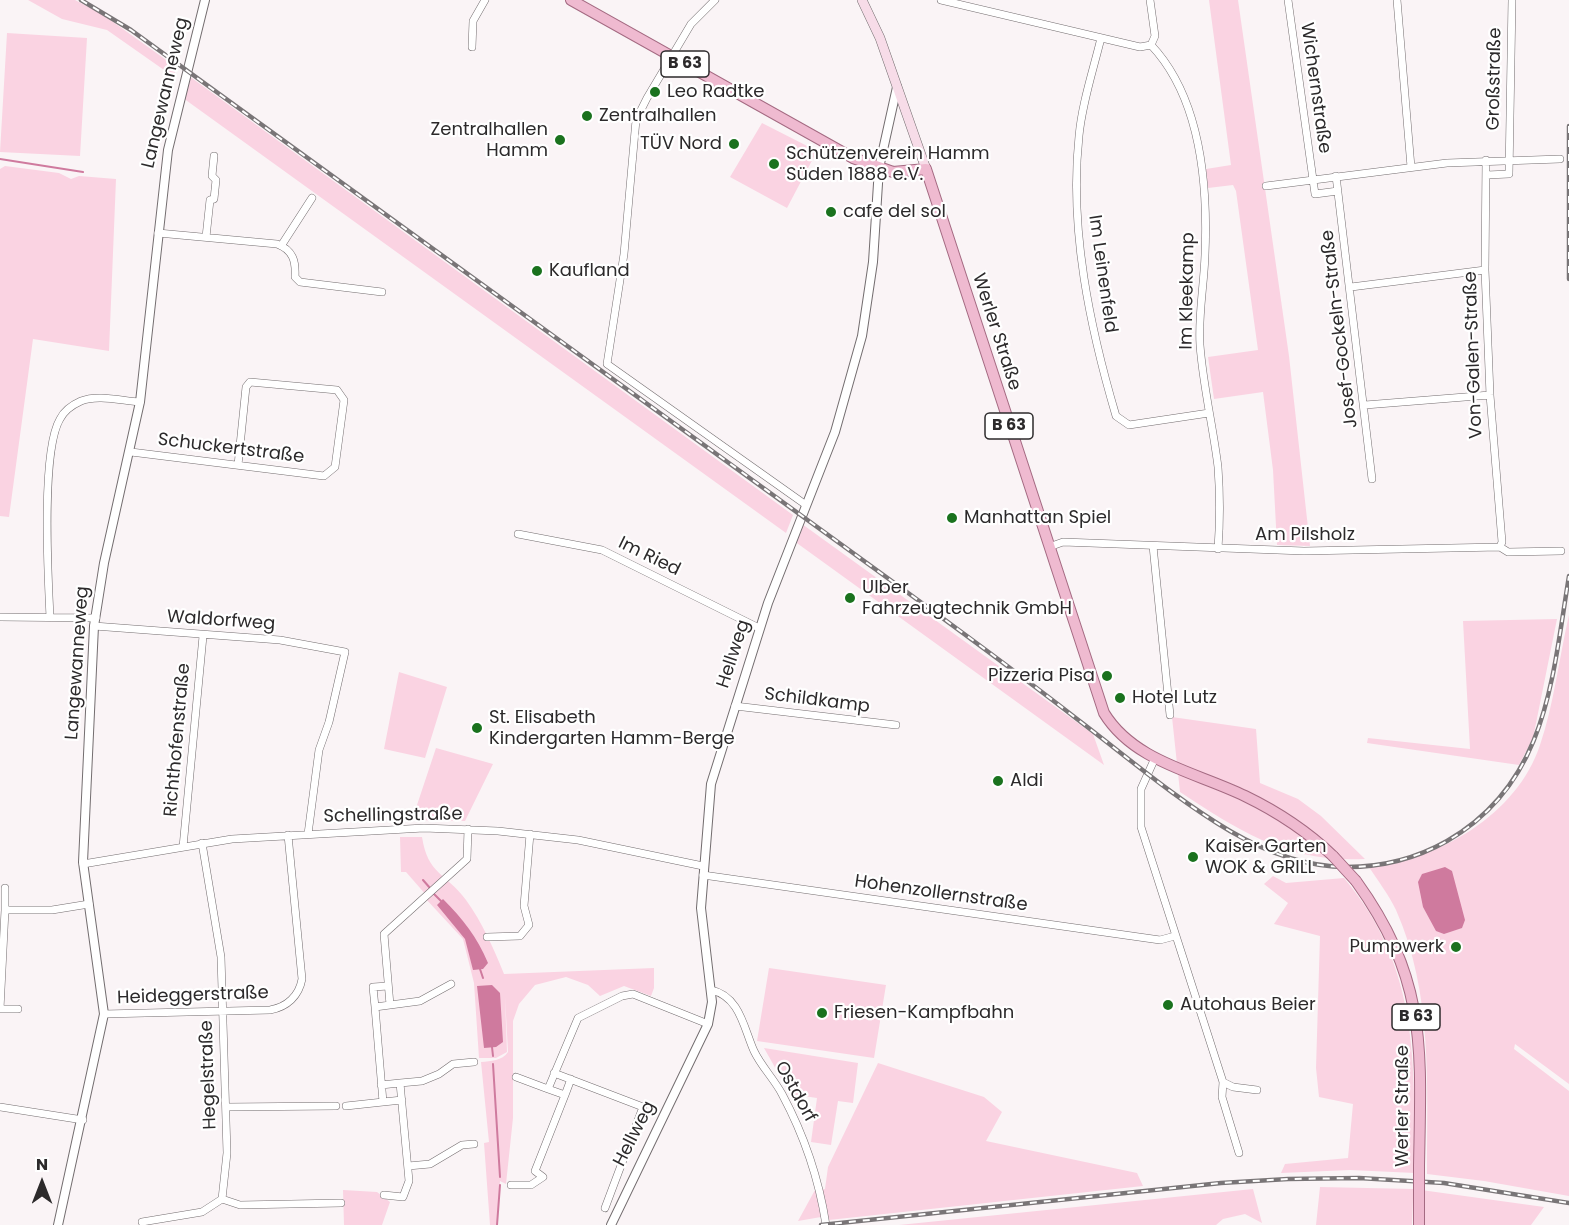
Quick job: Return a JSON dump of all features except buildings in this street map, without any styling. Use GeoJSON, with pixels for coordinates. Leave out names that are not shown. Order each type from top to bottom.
{"type":"FeatureCollection","features":[{"type":"Feature","properties":{"kind":"main road","name":"B 63"},"geometry":{"type":"LineString","coordinates":[[571,0],[584,3],[670,56],[827,145],[879,168],[906,172],[926,169]]}},
{"type":"Feature","properties":{"kind":"main road","name":"Werler Straße"},"geometry":{"type":"LineString","coordinates":[[863,0],[897,85],[926,169],[1104,713],[1114,729],[1131,744],[1155,758],[1267,807],[1304,831],[1333,856],[1356,881],[1388,931],[1405,972],[1415,1007],[1420,1043],[1419,1225]]}},
{"type":"Feature","properties":{"kind":"street","name":"Langewanneweg"},"geometry":{"type":"LineString","coordinates":[[58,1225],[83,1120],[104,1014],[83,864],[95,622],[109,539],[131,452],[140,402],[170,138],[205,0]]}},
{"type":"Feature","properties":{"kind":"street"},"geometry":{"type":"LineString","coordinates":[[472,47],[473,21],[485,0]]}},
{"type":"Feature","properties":{"kind":"street"},"geometry":{"type":"LineString","coordinates":[[715,0],[691,24],[670,56],[636,120],[627,224],[607,364],[806,505]]}},
{"type":"Feature","properties":{"kind":"street"},"geometry":{"type":"LineString","coordinates":[[941,0],[1140,47],[1151,45],[1155,36],[1150,0]]}},
{"type":"Feature","properties":{"kind":"street","name":"Wichernstraße"},"geometry":{"type":"LineString","coordinates":[[1288,0],[1313,180]]}},
{"type":"Feature","properties":{"kind":"street"},"geometry":{"type":"LineString","coordinates":[[1397,0],[1411,166]]}},
{"type":"Feature","properties":{"kind":"street","name":"Großstraße"},"geometry":{"type":"LineString","coordinates":[[1509,159],[1512,0]]}},
{"type":"Feature","properties":{"kind":"street","name":"Im Leinenfeld"},"geometry":{"type":"LineString","coordinates":[[1101,38],[1081,116],[1078,196],[1085,277],[1092,323],[1116,417],[1129,425],[1209,413]]}},
{"type":"Feature","properties":{"kind":"street","name":"Im Kleekamp"},"geometry":{"type":"LineString","coordinates":[[1151,45],[1168,63],[1182,92],[1198,149],[1204,190],[1205,252],[1200,336],[1218,467],[1218,549]]}},
{"type":"Feature","properties":{"kind":"street","name":"Hellweg"},"geometry":{"type":"LineString","coordinates":[[611,1225],[619,1204],[701,1044],[708,1024],[711,990],[702,929],[703,871],[711,784],[759,628],[835,432],[862,336],[870,290],[879,168],[897,85]]}},
{"type":"Feature","properties":{"kind":"street"},"geometry":{"type":"LineString","coordinates":[[206,237],[210,200],[214,199],[216,180],[212,176],[214,156]]}},
{"type":"Feature","properties":{"kind":"street"},"geometry":{"type":"LineString","coordinates":[[1487,175],[1509,174],[1509,159]]}},
{"type":"Feature","properties":{"kind":"street"},"geometry":{"type":"LineString","coordinates":[[1266,186],[1411,166],[1486,160],[1560,159]]}},
{"type":"Feature","properties":{"kind":"street","name":"Von-Galen-Straße"},"geometry":{"type":"LineString","coordinates":[[1486,160],[1485,270],[1490,395],[1502,542],[1500,547]]}},
{"type":"Feature","properties":{"kind":"street","name":"Josef-Gockeln-Straße"},"geometry":{"type":"LineString","coordinates":[[1336,176],[1372,479]]}},
{"type":"Feature","properties":{"kind":"street"},"geometry":{"type":"LineString","coordinates":[[1313,180],[1315,194],[1338,191]]}},
{"type":"Feature","properties":{"kind":"street"},"geometry":{"type":"LineString","coordinates":[[281,246],[312,198]]}},
{"type":"Feature","properties":{"kind":"street"},"geometry":{"type":"LineString","coordinates":[[158,233],[281,246],[295,260],[295,277],[300,282],[382,292]]}},
{"type":"Feature","properties":{"kind":"street"},"geometry":{"type":"LineString","coordinates":[[1351,287],[1485,270]]}},
{"type":"Feature","properties":{"kind":"street","name":"Schuckertstraße"},"geometry":{"type":"LineString","coordinates":[[131,452],[238,465],[327,475],[335,467],[344,400],[342,394],[337,390],[252,381],[247,385],[238,465]]}},
{"type":"Feature","properties":{"kind":"street"},"geometry":{"type":"LineString","coordinates":[[1365,405],[1490,395]]}},
{"type":"Feature","properties":{"kind":"street"},"geometry":{"type":"LineString","coordinates":[[50,617],[49,488],[52,445],[58,423],[68,409],[87,399],[140,402]]}},
{"type":"Feature","properties":{"kind":"street","name":"Im Ried"},"geometry":{"type":"LineString","coordinates":[[518,534],[602,550],[759,628]]}},
{"type":"Feature","properties":{"kind":"street","name":"Am Pilsholz"},"geometry":{"type":"LineString","coordinates":[[1049,547],[1063,542],[1304,551],[1500,547],[1508,552],[1561,551]]}},
{"type":"Feature","properties":{"kind":"street"},"geometry":{"type":"LineString","coordinates":[[1153,546],[1170,715]]}},
{"type":"Feature","properties":{"kind":"street","name":"Waldorfweg"},"geometry":{"type":"LineString","coordinates":[[0,617],[50,617],[203,636],[280,640],[345,652],[329,722],[319,750],[308,834]]}},
{"type":"Feature","properties":{"kind":"street","name":"Richthofenstraße"},"geometry":{"type":"LineString","coordinates":[[183,847],[203,636]]}},
{"type":"Feature","properties":{"kind":"street","name":"Schildkamp"},"geometry":{"type":"LineString","coordinates":[[735,705],[896,725]]}},
{"type":"Feature","properties":{"kind":"street"},"geometry":{"type":"LineString","coordinates":[[1155,758],[1140,789],[1139,818],[1223,1082],[1222,1097],[1239,1153]]}},
{"type":"Feature","properties":{"kind":"street","name":"Schellingstraße"},"geometry":{"type":"LineString","coordinates":[[83,864],[202,843],[406,828],[468,829],[578,840],[703,871]]}},
{"type":"Feature","properties":{"kind":"street"},"geometry":{"type":"LineString","coordinates":[[390,1005],[384,934],[467,859],[468,829]]}},
{"type":"Feature","properties":{"kind":"street"},"geometry":{"type":"LineString","coordinates":[[487,937],[520,936],[529,925],[524,906],[530,834]]}},
{"type":"Feature","properties":{"kind":"street","name":"Heideggerstraße"},"geometry":{"type":"LineString","coordinates":[[104,1014],[276,1009],[292,1000],[300,988],[302,979],[288,835]]}},
{"type":"Feature","properties":{"kind":"street","name":"Hegelstraße"},"geometry":{"type":"LineString","coordinates":[[202,843],[221,957],[227,1153],[222,1200]]}},
{"type":"Feature","properties":{"kind":"street","name":"Hohenzollernstraße"},"geometry":{"type":"LineString","coordinates":[[703,871],[1160,940],[1175,936]]}},
{"type":"Feature","properties":{"kind":"street"},"geometry":{"type":"LineString","coordinates":[[5,888],[1,1009],[18,1009]]}},
{"type":"Feature","properties":{"kind":"street"},"geometry":{"type":"LineString","coordinates":[[5,910],[52,910],[89,904]]}},
{"type":"Feature","properties":{"kind":"street"},"geometry":{"type":"LineString","coordinates":[[375,1006],[420,1001],[451,984]]}},
{"type":"Feature","properties":{"kind":"street"},"geometry":{"type":"LineString","coordinates":[[383,1102],[373,987],[387,986]]}},
{"type":"Feature","properties":{"kind":"street","name":"Ostdorf"},"geometry":{"type":"LineString","coordinates":[[711,990],[720,992],[739,1010],[755,1053],[782,1094],[811,1161],[822,1197],[826,1225]]}},
{"type":"Feature","properties":{"kind":"street"},"geometry":{"type":"LineString","coordinates":[[548,1089],[578,1018],[622,996],[633,994],[708,1024]]}},
{"type":"Feature","properties":{"kind":"street"},"geometry":{"type":"LineString","coordinates":[[381,1085],[422,1081],[439,1074],[453,1064],[474,1062]]}},
{"type":"Feature","properties":{"kind":"street"},"geometry":{"type":"LineString","coordinates":[[555,1073],[643,1107],[605,1208]]}},
{"type":"Feature","properties":{"kind":"street"},"geometry":{"type":"LineString","coordinates":[[516,1077],[565,1095]]}},
{"type":"Feature","properties":{"kind":"street"},"geometry":{"type":"LineString","coordinates":[[511,1185],[531,1185],[543,1177],[535,1171],[571,1080]]}},
{"type":"Feature","properties":{"kind":"street"},"geometry":{"type":"LineString","coordinates":[[1223,1082],[1233,1087],[1257,1090]]}},
{"type":"Feature","properties":{"kind":"street"},"geometry":{"type":"LineString","coordinates":[[384,1195],[403,1197],[409,1181],[400,1083]]}},
{"type":"Feature","properties":{"kind":"street"},"geometry":{"type":"LineString","coordinates":[[346,1106],[402,1100]]}},
{"type":"Feature","properties":{"kind":"street"},"geometry":{"type":"LineString","coordinates":[[226,1107],[336,1106]]}},
{"type":"Feature","properties":{"kind":"street"},"geometry":{"type":"LineString","coordinates":[[0,1107],[83,1120]]}},
{"type":"Feature","properties":{"kind":"street"},"geometry":{"type":"LineString","coordinates":[[408,1166],[430,1164],[462,1145],[474,1144]]}},
{"type":"Feature","properties":{"kind":"street"},"geometry":{"type":"LineString","coordinates":[[142,1222],[202,1212],[222,1200],[240,1205],[341,1203]]}},
{"type":"Feature","properties":{"kind":"shaded area"},"geometry":{"type":"Polygon","coordinates":[[[28,0],[75,0],[102,14],[176,67],[174,77],[107,30],[62,19],[28,0]]]}},
{"type":"Feature","properties":{"kind":"shaded area"},"geometry":{"type":"Polygon","coordinates":[[[1209,0],[1238,0],[1289,356],[1310,546],[1277,545],[1273,470],[1263,392],[1214,399],[1208,357],[1258,350],[1236,191],[1233,185],[1208,188],[1206,169],[1231,165],[1209,0]]]}},
{"type":"Feature","properties":{"kind":"shaded area"},"geometry":{"type":"Polygon","coordinates":[[[7,33],[87,38],[80,156],[0,152],[7,33]]]}},
{"type":"Feature","properties":{"kind":"shaded area"},"geometry":{"type":"Polygon","coordinates":[[[189,76],[793,515],[786,533],[183,98],[189,76]]]}},
{"type":"Feature","properties":{"kind":"shaded area","name":"Schützenverein Hamm Süden 1888 e.V."},"geometry":{"type":"Polygon","coordinates":[[[762,123],[817,151],[787,208],[730,177],[762,123]]]}},
{"type":"Feature","properties":{"kind":"shaded area"},"geometry":{"type":"Polygon","coordinates":[[[5,166],[59,173],[71,179],[79,176],[116,179],[109,351],[33,339],[9,517],[0,516],[0,169],[5,166]]]}},
{"type":"Feature","properties":{"kind":"shaded area"},"geometry":{"type":"Polygon","coordinates":[[[802,524],[1093,734],[1104,765],[794,541],[802,524]]]}},
{"type":"Feature","properties":{"kind":"shaded area"},"geometry":{"type":"Polygon","coordinates":[[[1569,615],[1569,1084],[1515,1044],[1514,1049],[1569,1091],[1569,1196],[1484,1181],[1427,1174],[1427,1074],[1422,1007],[1416,974],[1408,942],[1396,910],[1369,867],[1395,863],[1447,844],[1472,830],[1494,813],[1513,793],[1529,770],[1540,745],[1553,697],[1569,615]]]}},
{"type":"Feature","properties":{"kind":"shaded area"},"geometry":{"type":"Polygon","coordinates":[[[1557,619],[1533,738],[1519,765],[1367,743],[1368,738],[1470,749],[1463,621],[1557,619]]]}},
{"type":"Feature","properties":{"kind":"shaded area"},"geometry":{"type":"Polygon","coordinates":[[[399,672],[447,687],[425,758],[384,749],[399,672]]]}},
{"type":"Feature","properties":{"kind":"shaded area"},"geometry":{"type":"Polygon","coordinates":[[[1172,717],[1256,729],[1260,783],[1298,799],[1321,816],[1365,859],[1312,856],[1266,842],[1224,820],[1180,792],[1172,717]]]}},
{"type":"Feature","properties":{"kind":"shaded area"},"geometry":{"type":"Polygon","coordinates":[[[436,748],[493,764],[465,821],[412,820],[436,748]]]}},
{"type":"Feature","properties":{"kind":"shaded area"},"geometry":{"type":"Polygon","coordinates":[[[400,837],[422,837],[428,859],[466,900],[492,945],[504,974],[654,968],[654,988],[651,996],[624,986],[600,996],[588,985],[566,977],[535,985],[519,1004],[513,1021],[513,1118],[506,1184],[500,1181],[497,1225],[490,1225],[484,1143],[489,1142],[481,1062],[499,1059],[508,1052],[505,997],[507,1052],[496,1058],[479,1058],[474,983],[463,939],[425,898],[427,896],[406,872],[401,872],[400,837]]]}},
{"type":"Feature","properties":{"kind":"shaded area"},"geometry":{"type":"Polygon","coordinates":[[[1445,867],[1452,871],[1465,920],[1462,928],[1444,934],[1436,931],[1423,907],[1418,882],[1422,874],[1445,867]]]}},
{"type":"Feature","properties":{"kind":"shaded area"},"geometry":{"type":"Polygon","coordinates":[[[1273,876],[1286,883],[1344,878],[1369,912],[1387,947],[1400,982],[1408,1018],[1414,1093],[1415,1173],[1350,1170],[1281,1173],[1285,1164],[1348,1158],[1353,1104],[1319,1097],[1316,1068],[1320,936],[1274,924],[1288,903],[1264,884],[1273,876]]]}},
{"type":"Feature","properties":{"kind":"shaded area"},"geometry":{"type":"Polygon","coordinates":[[[443,899],[463,921],[479,945],[488,963],[483,969],[473,970],[465,939],[437,905],[443,899]]]}},
{"type":"Feature","properties":{"kind":"shaded area","name":"Friesen-Kampfbahn"},"geometry":{"type":"Polygon","coordinates":[[[769,968],[886,985],[874,1058],[757,1041],[769,968]]]}},
{"type":"Feature","properties":{"kind":"shaded area"},"geometry":{"type":"Polygon","coordinates":[[[492,985],[500,993],[503,1042],[496,1047],[484,1048],[477,986],[492,985]]]}},
{"type":"Feature","properties":{"kind":"shaded area"},"geometry":{"type":"Polygon","coordinates":[[[764,1048],[858,1063],[853,1103],[838,1101],[831,1145],[811,1142],[817,1098],[790,1094],[764,1048]]]}},
{"type":"Feature","properties":{"kind":"shaded area"},"geometry":{"type":"Polygon","coordinates":[[[878,1063],[984,1097],[1002,1112],[986,1141],[1137,1173],[1143,1186],[829,1220],[821,1217],[798,1221],[815,1190],[825,1189],[828,1167],[878,1063]]]}},
{"type":"Feature","properties":{"kind":"shaded area"},"geometry":{"type":"Polygon","coordinates":[[[1320,1187],[1414,1189],[1544,1207],[1531,1225],[1423,1225],[1422,1199],[1413,1198],[1412,1225],[1316,1225],[1320,1187]]]}},
{"type":"Feature","properties":{"kind":"shaded area"},"geometry":{"type":"Polygon","coordinates":[[[1253,1189],[1262,1223],[1245,1214],[1223,1219],[1216,1225],[899,1225],[1253,1189]]]}},
{"type":"Feature","properties":{"kind":"shaded area"},"geometry":{"type":"Polygon","coordinates":[[[343,1190],[377,1192],[390,1202],[382,1225],[344,1225],[343,1190]]]}},
{"type":"Feature","properties":{"kind":"waterway"},"geometry":{"type":"LineString","coordinates":[[0,159],[83,172]]}},
{"type":"Feature","properties":{"kind":"waterway"},"geometry":{"type":"LineString","coordinates":[[423,880],[430,888]]}},
{"type":"Feature","properties":{"kind":"waterway"},"geometry":{"type":"LineString","coordinates":[[434,894],[441,901]]}},
{"type":"Feature","properties":{"kind":"waterway"},"geometry":{"type":"LineString","coordinates":[[480,969],[483,978]]}},
{"type":"Feature","properties":{"kind":"waterway"},"geometry":{"type":"LineString","coordinates":[[492,1047],[493,1056]]}},
{"type":"Feature","properties":{"kind":"waterway"},"geometry":{"type":"LineString","coordinates":[[493,1064],[500,1177]]}},
{"type":"Feature","properties":{"kind":"waterway"},"geometry":{"type":"LineString","coordinates":[[497,1225],[500,1185]]}},
{"type":"Feature","properties":{"kind":"railway"},"geometry":{"type":"LineString","coordinates":[[81,0],[131,30],[779,499],[1000,660],[1190,805],[1230,831],[1272,852],[1301,861],[1331,866],[1360,867],[1386,863],[1411,857],[1436,847],[1481,817],[1506,789],[1526,759],[1540,725],[1550,689],[1569,576]]}},
{"type":"Feature","properties":{"kind":"railway"},"geometry":{"type":"LineString","coordinates":[[1569,126],[1569,279]]}},
{"type":"Feature","properties":{"kind":"railway"},"geometry":{"type":"LineString","coordinates":[[821,1225],[1221,1183],[1288,1179],[1359,1178],[1444,1183],[1569,1203]]}},
{"type":"Feature","properties":{"kind":"place","name":"Leo Radtke"},"geometry":{"type":"Point","coordinates":[655,92]}},
{"type":"Feature","properties":{"kind":"place","name":"Zentralhallen"},"geometry":{"type":"Point","coordinates":[587,116]}},
{"type":"Feature","properties":{"kind":"place","name":"Zentralhallen Hamm"},"geometry":{"type":"Point","coordinates":[560,140]}},
{"type":"Feature","properties":{"kind":"place","name":"TÜV Nord"},"geometry":{"type":"Point","coordinates":[734,144]}},
{"type":"Feature","properties":{"kind":"place","name":"Schützenverein Hamm Süden 1888 e.V."},"geometry":{"type":"Point","coordinates":[774,164]}},
{"type":"Feature","properties":{"kind":"place","name":"cafe del sol"},"geometry":{"type":"Point","coordinates":[831,212]}},
{"type":"Feature","properties":{"kind":"place","name":"Kaufland"},"geometry":{"type":"Point","coordinates":[537,271]}},
{"type":"Feature","properties":{"kind":"place","name":"Manhattan Spiel"},"geometry":{"type":"Point","coordinates":[952,518]}},
{"type":"Feature","properties":{"kind":"place","name":"Ulber Fahrzeugtechnik GmbH"},"geometry":{"type":"Point","coordinates":[850,598]}},
{"type":"Feature","properties":{"kind":"place","name":"Pizzeria Pisa"},"geometry":{"type":"Point","coordinates":[1107,676]}},
{"type":"Feature","properties":{"kind":"place","name":"Hotel Lutz"},"geometry":{"type":"Point","coordinates":[1120,698]}},
{"type":"Feature","properties":{"kind":"place","name":"St. Elisabeth Kindergarten Hamm-Berge"},"geometry":{"type":"Point","coordinates":[477,728]}},
{"type":"Feature","properties":{"kind":"place","name":"Aldi"},"geometry":{"type":"Point","coordinates":[998,781]}},
{"type":"Feature","properties":{"kind":"place","name":"Kaiser Garten WOK & GRILL"},"geometry":{"type":"Point","coordinates":[1193,857]}},
{"type":"Feature","properties":{"kind":"place","name":"Pumpwerk"},"geometry":{"type":"Point","coordinates":[1456,947]}},
{"type":"Feature","properties":{"kind":"place","name":"Autohaus Beier"},"geometry":{"type":"Point","coordinates":[1168,1005]}},
{"type":"Feature","properties":{"kind":"place","name":"Friesen-Kampfbahn"},"geometry":{"type":"Point","coordinates":[822,1013]}}]}
